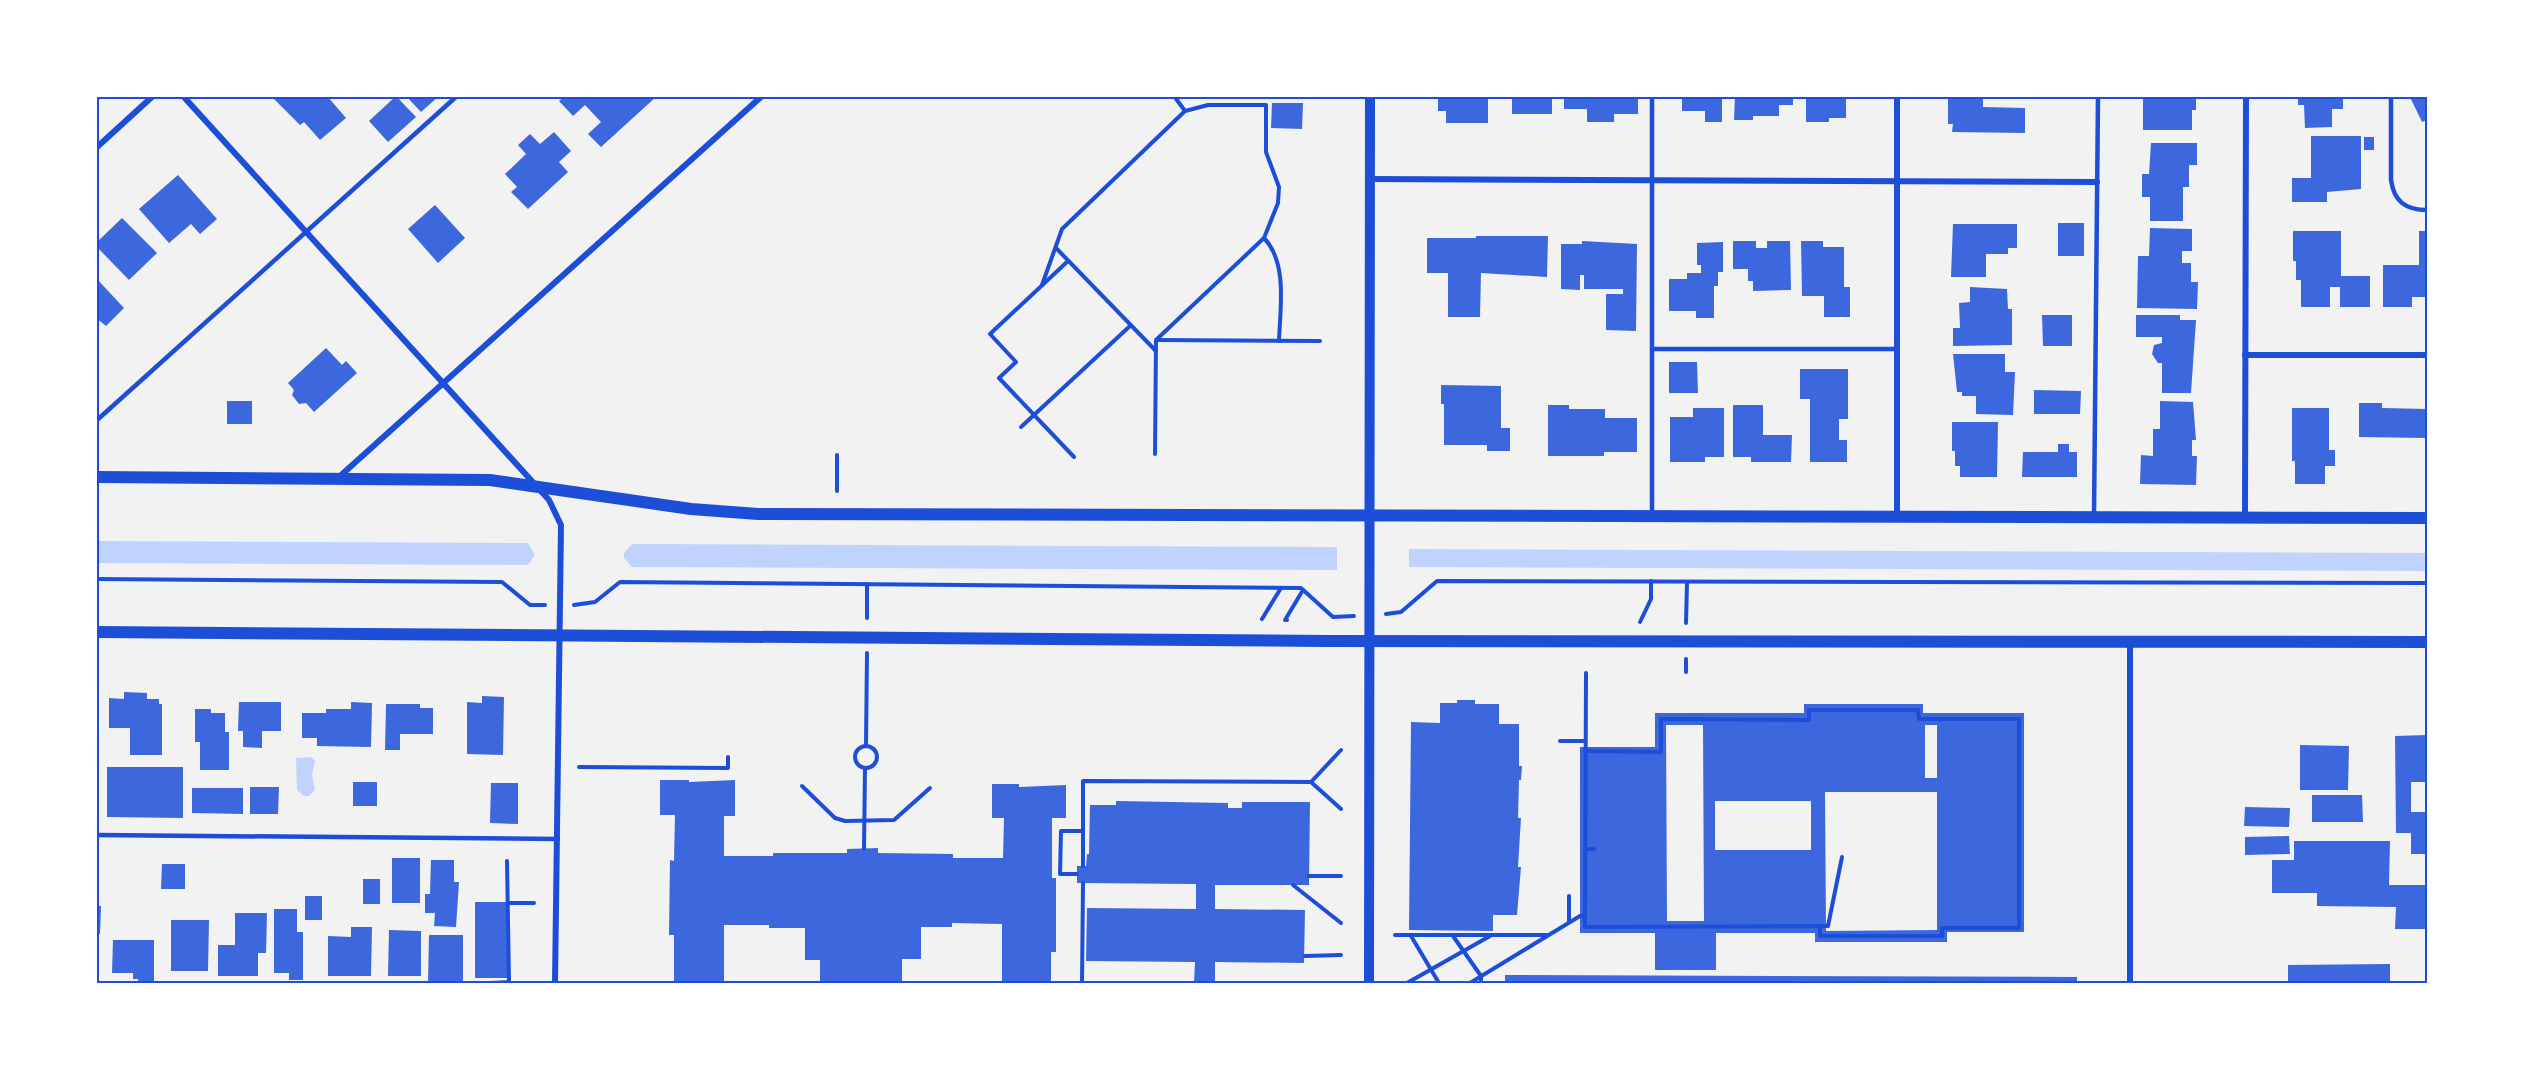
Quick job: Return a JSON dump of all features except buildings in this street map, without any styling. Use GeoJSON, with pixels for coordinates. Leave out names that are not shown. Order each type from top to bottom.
{"type":"FeatureCollection","features":[{"type":"Feature","properties":{"kind":"main road"},"geometry":{"type":"LineString","coordinates":[[96,477],[490,480],[734,513],[1368,517],[2427,518]]}},
{"type":"Feature","properties":{"kind":"main road"},"geometry":{"type":"LineString","coordinates":[[96,632],[1369,641],[2427,642]]}},
{"type":"Feature","properties":{"kind":"street"},"geometry":{"type":"LineString","coordinates":[[96,148],[153,96]]}},
{"type":"Feature","properties":{"kind":"street"},"geometry":{"type":"LineString","coordinates":[[183,96],[554,507],[561,525],[555,983]]}},
{"type":"Feature","properties":{"kind":"street"},"geometry":{"type":"LineString","coordinates":[[338,478],[762,96]]}},
{"type":"Feature","properties":{"kind":"street"},"geometry":{"type":"LineString","coordinates":[[1369,983],[1370,96]]}},
{"type":"Feature","properties":{"kind":"street"},"geometry":{"type":"LineString","coordinates":[[1897,517],[1898,96]]}},
{"type":"Feature","properties":{"kind":"street"},"geometry":{"type":"LineString","coordinates":[[2245,517],[2246,96]]}},
{"type":"Feature","properties":{"kind":"street"},"geometry":{"type":"LineString","coordinates":[[1370,179],[2097,182]]}},
{"type":"Feature","properties":{"kind":"street"},"geometry":{"type":"LineString","coordinates":[[2245,355],[2427,355]]}},
{"type":"Feature","properties":{"kind":"street"},"geometry":{"type":"LineString","coordinates":[[2130,642],[2130,983]]}},
{"type":"Feature","properties":{"kind":"lane"},"geometry":{"type":"LineString","coordinates":[[96,421],[457,96]]}},
{"type":"Feature","properties":{"kind":"lane"},"geometry":{"type":"LineString","coordinates":[[1652,96],[1652,517]]}},
{"type":"Feature","properties":{"kind":"lane"},"geometry":{"type":"LineString","coordinates":[[2094,517],[2098,96]]}},
{"type":"Feature","properties":{"kind":"lane"},"geometry":{"type":"LineString","coordinates":[[2391,96],[2391,180],[2394,193],[2405,206],[2427,210]]}},
{"type":"Feature","properties":{"kind":"lane"},"geometry":{"type":"LineString","coordinates":[[1652,349],[1897,349]]}},
{"type":"Feature","properties":{"kind":"lane"},"geometry":{"type":"LineString","coordinates":[[96,835],[558,839]]}},
{"type":"Feature","properties":{"kind":"path"},"geometry":{"type":"LineString","coordinates":[[1174,96],[1185,111]]}},
{"type":"Feature","properties":{"kind":"path"},"geometry":{"type":"LineString","coordinates":[[1042,285],[1062,229],[1185,111],[1208,105],[1266,105],[1266,152],[1279,187],[1278,203],[1264,238],[1156,340],[1155,454]]}},
{"type":"Feature","properties":{"kind":"path"},"geometry":{"type":"LineString","coordinates":[[1264,238],[1273,252],[1280,278],[1279,341]]}},
{"type":"Feature","properties":{"kind":"path"},"geometry":{"type":"LineString","coordinates":[[1056,248],[1156,352]]}},
{"type":"Feature","properties":{"kind":"path"},"geometry":{"type":"LineString","coordinates":[[1068,261],[990,334],[1016,362],[999,378],[1074,457]]}},
{"type":"Feature","properties":{"kind":"path"},"geometry":{"type":"LineString","coordinates":[[1021,427],[1130,326]]}},
{"type":"Feature","properties":{"kind":"path"},"geometry":{"type":"LineString","coordinates":[[1156,340],[1320,341]]}},
{"type":"Feature","properties":{"kind":"path"},"geometry":{"type":"LineString","coordinates":[[837,455],[837,491]]}},
{"type":"Feature","properties":{"kind":"path"},"geometry":{"type":"LineString","coordinates":[[96,579],[502,582],[530,605],[537,605]]}},
{"type":"Feature","properties":{"kind":"path"},"geometry":{"type":"LineString","coordinates":[[1396,613],[1401,612],[1437,581],[2427,583]]}},
{"type":"Feature","properties":{"kind":"path"},"geometry":{"type":"LineString","coordinates":[[1640,622],[1651,599],[1651,581]]}},
{"type":"Feature","properties":{"kind":"path"},"geometry":{"type":"LineString","coordinates":[[1686,623],[1687,581]]}},
{"type":"Feature","properties":{"kind":"path"},"geometry":{"type":"LineString","coordinates":[[583,605],[595,602],[620,582],[1281,588],[1303,590],[1333,617],[1337,617]]}},
{"type":"Feature","properties":{"kind":"path"},"geometry":{"type":"LineString","coordinates":[[867,584],[867,618]]}},
{"type":"Feature","properties":{"kind":"path"},"geometry":{"type":"LineString","coordinates":[[1262,619],[1281,588]]}},
{"type":"Feature","properties":{"kind":"path"},"geometry":{"type":"LineString","coordinates":[[1287,620],[1285,620],[1303,590]]}},
{"type":"Feature","properties":{"kind":"path"},"geometry":{"type":"LineString","coordinates":[[866,745],[867,652]]}},
{"type":"Feature","properties":{"kind":"path"},"geometry":{"type":"LineString","coordinates":[[1686,658],[1686,672]]}},
{"type":"Feature","properties":{"kind":"path"},"geometry":{"type":"LineString","coordinates":[[1586,672],[1585,927],[1828,926],[1842,857]]}},
{"type":"Feature","properties":{"kind":"path"},"geometry":{"type":"LineString","coordinates":[[1586,751],[1661,752],[1661,719],[1809,720],[1809,710],[1918,710],[1918,719],[2019,718],[2019,928],[1942,928],[1942,936],[1820,936],[1820,926]]}},
{"type":"Feature","properties":{"kind":"path"},"geometry":{"type":"LineString","coordinates":[[1560,741],[1586,741]]}},
{"type":"Feature","properties":{"kind":"path"},"geometry":{"type":"LineString","coordinates":[[866,745],[873,748],[877,755],[873,766],[866,768],[856,763],[854,757],[859,747],[866,745]]}},
{"type":"Feature","properties":{"kind":"path"},"geometry":{"type":"LineString","coordinates":[[1311,782],[1341,750]]}},
{"type":"Feature","properties":{"kind":"path"},"geometry":{"type":"LineString","coordinates":[[579,767],[728,768],[728,757]]}},
{"type":"Feature","properties":{"kind":"path"},"geometry":{"type":"LineString","coordinates":[[864,849],[866,768]]}},
{"type":"Feature","properties":{"kind":"path"},"geometry":{"type":"LineString","coordinates":[[1083,866],[1083,781],[1311,782],[1341,809]]}},
{"type":"Feature","properties":{"kind":"path"},"geometry":{"type":"LineString","coordinates":[[802,786],[835,818],[864,821],[894,820],[930,788]]}},
{"type":"Feature","properties":{"kind":"path"},"geometry":{"type":"LineString","coordinates":[[1077,874],[1060,874],[1060,831],[1083,831]]}},
{"type":"Feature","properties":{"kind":"path"},"geometry":{"type":"LineString","coordinates":[[1585,849],[1594,849]]}},
{"type":"Feature","properties":{"kind":"path"},"geometry":{"type":"LineString","coordinates":[[492,983],[509,982],[510,903],[507,861]]}},
{"type":"Feature","properties":{"kind":"path"},"geometry":{"type":"LineString","coordinates":[[1309,876],[1341,876]]}},
{"type":"Feature","properties":{"kind":"path"},"geometry":{"type":"LineString","coordinates":[[1082,983],[1083,883]]}},
{"type":"Feature","properties":{"kind":"path"},"geometry":{"type":"LineString","coordinates":[[1293,885],[1341,922]]}},
{"type":"Feature","properties":{"kind":"path"},"geometry":{"type":"LineString","coordinates":[[1569,896],[1569,923]]}},
{"type":"Feature","properties":{"kind":"path"},"geometry":{"type":"LineString","coordinates":[[510,903],[534,903]]}},
{"type":"Feature","properties":{"kind":"path"},"geometry":{"type":"LineString","coordinates":[[1470,983],[1569,923],[1585,916]]}},
{"type":"Feature","properties":{"kind":"path"},"geometry":{"type":"LineString","coordinates":[[1395,936],[1549,936]]}},
{"type":"Feature","properties":{"kind":"path"},"geometry":{"type":"LineString","coordinates":[[1411,936],[1439,983]]}},
{"type":"Feature","properties":{"kind":"path"},"geometry":{"type":"LineString","coordinates":[[1453,936],[1482,976],[1481,983]]}},
{"type":"Feature","properties":{"kind":"path"},"geometry":{"type":"LineString","coordinates":[[1410,982],[1491,936]]}},
{"type":"Feature","properties":{"kind":"path"},"geometry":{"type":"LineString","coordinates":[[1305,956],[1341,955]]}},
{"type":"Feature","properties":{"kind":"water"},"geometry":{"type":"Polygon","coordinates":[[[96,541],[528,543],[535,555],[528,565],[96,563],[96,541]]]}},
{"type":"Feature","properties":{"kind":"water"},"geometry":{"type":"Polygon","coordinates":[[[632,544],[1337,547],[1337,570],[632,567],[624,558],[624,553],[632,544]]]}},
{"type":"Feature","properties":{"kind":"water"},"geometry":{"type":"Polygon","coordinates":[[[1409,549],[2427,553],[2427,571],[1409,567],[1409,549]]]}},
{"type":"Feature","properties":{"kind":"water"},"geometry":{"type":"Polygon","coordinates":[[[311,757],[315,761],[312,775],[315,790],[309,796],[304,796],[297,790],[296,758],[311,757]]]}}]}
